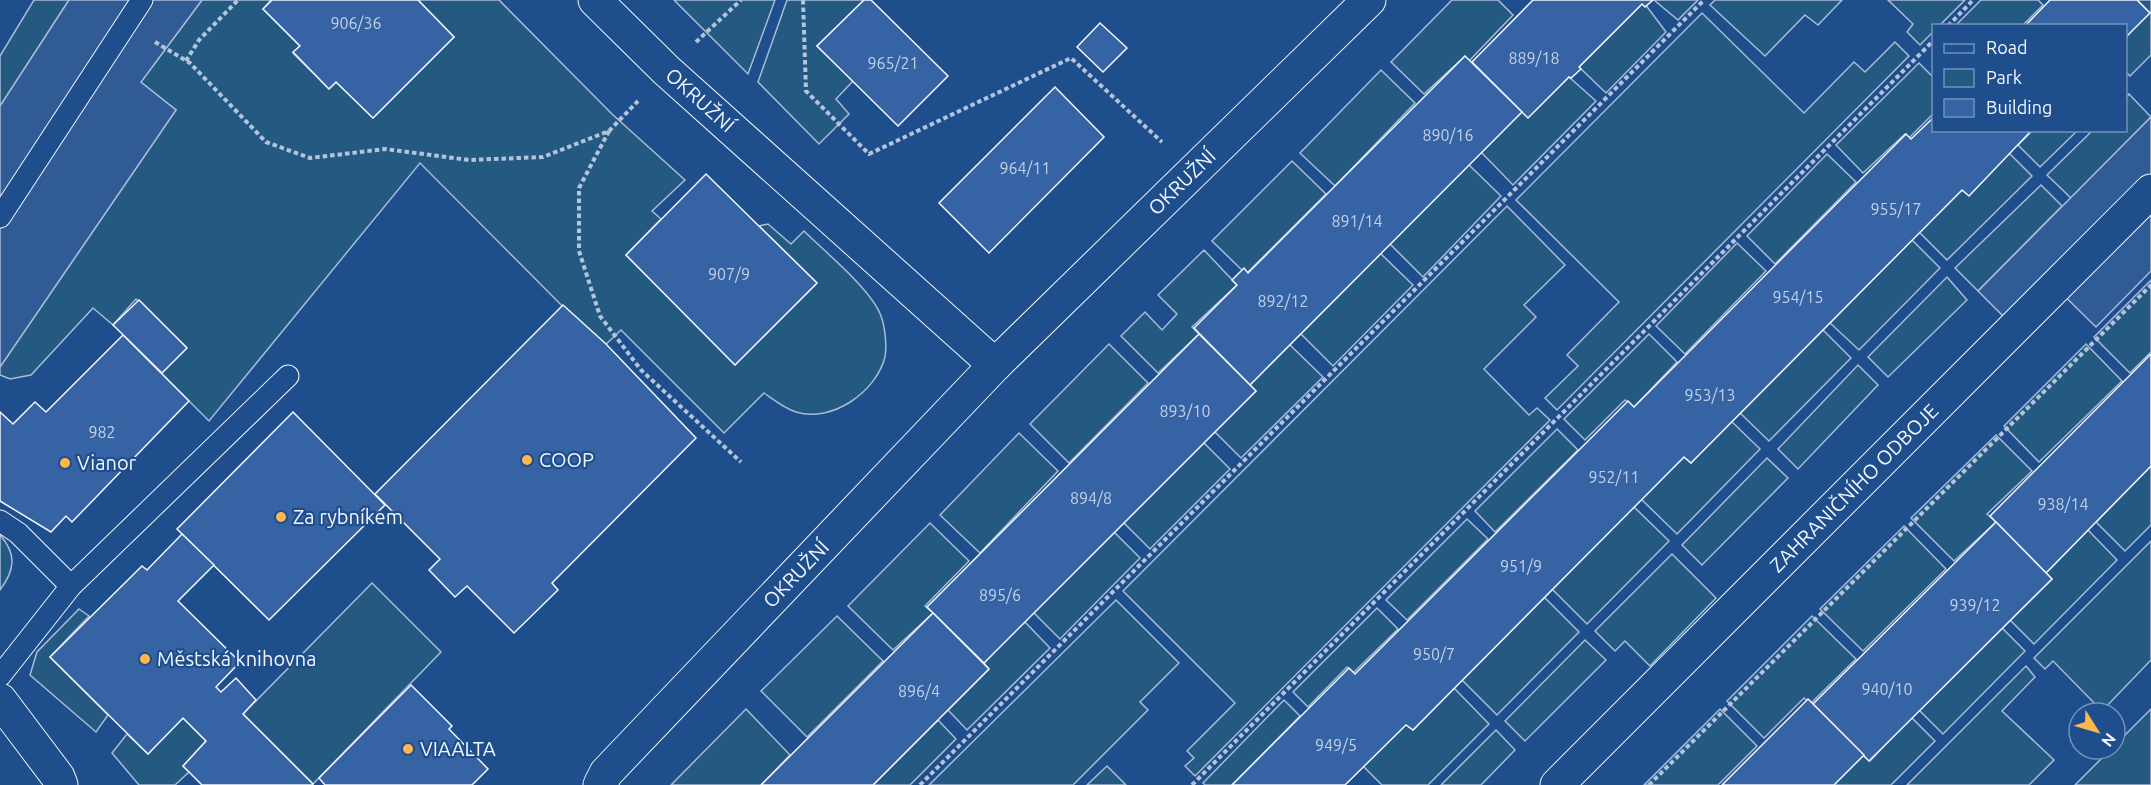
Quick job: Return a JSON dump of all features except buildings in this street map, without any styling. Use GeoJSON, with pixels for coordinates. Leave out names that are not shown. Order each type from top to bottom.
{"type":"FeatureCollection","features":[{"type":"Feature","properties":{"kind":"street","name":"OKRUŽNÍ"},"geometry":{"type":"LineString","coordinates":[[596,0],[666,70],[995,365]]}},
{"type":"Feature","properties":{"kind":"street","name":"OKRUŽNÍ"},"geometry":{"type":"LineString","coordinates":[[600,785],[606,773],[995,365],[1369,0]]}},
{"type":"Feature","properties":{"kind":"street","name":"ZAHRANIČNÍHO ODBOJE"},"geometry":{"type":"LineString","coordinates":[[1557,785],[2151,191]]}},
{"type":"Feature","properties":{"kind":"street"},"geometry":{"type":"LineString","coordinates":[[0,700],[58,777],[61,785]]}},
{"type":"Feature","properties":{"kind":"lane"},"geometry":{"type":"LineString","coordinates":[[0,217],[142,0]]}},
{"type":"Feature","properties":{"kind":"lane"},"geometry":{"type":"LineString","coordinates":[[0,676],[71,586],[288,376]]}},
{"type":"Feature","properties":{"kind":"lane"},"geometry":{"type":"LineString","coordinates":[[0,521],[18,533],[71,586]]}},
{"type":"Feature","properties":{"kind":"path"},"geometry":{"type":"LineString","coordinates":[[186,60],[199,40],[238,0]]}},
{"type":"Feature","properties":{"kind":"path"},"geometry":{"type":"LineString","coordinates":[[741,0],[666,70],[609,131],[579,188],[579,251],[600,316],[641,370],[741,462]]}},
{"type":"Feature","properties":{"kind":"path"},"geometry":{"type":"LineString","coordinates":[[803,0],[806,91],[869,154],[1071,58],[1194,171]]}},
{"type":"Feature","properties":{"kind":"path"},"geometry":{"type":"LineString","coordinates":[[920,785],[1704,0]]}},
{"type":"Feature","properties":{"kind":"path"},"geometry":{"type":"LineString","coordinates":[[1950,24],[1974,0]]}},
{"type":"Feature","properties":{"kind":"path"},"geometry":{"type":"LineString","coordinates":[[126,25],[186,60],[266,142],[310,158],[385,148],[469,160],[543,157],[609,131]]}},
{"type":"Feature","properties":{"kind":"path"},"geometry":{"type":"LineString","coordinates":[[1192,785],[1932,42]]}},
{"type":"Feature","properties":{"kind":"path"},"geometry":{"type":"LineString","coordinates":[[1649,785],[2151,285]]}},
{"type":"Feature","properties":{"kind":"green space"},"geometry":{"type":"Polygon","coordinates":[[[34,0],[69,0],[0,106],[0,56],[34,0]]]}},
{"type":"Feature","properties":{"kind":"green space"},"geometry":{"type":"Polygon","coordinates":[[[202,0],[271,0],[263,9],[300,46],[293,53],[329,89],[336,82],[373,118],[454,37],[418,0],[499,0],[612,114],[685,180],[652,211],[661,219],[626,255],[735,365],[817,283],[759,226],[768,224],[791,244],[804,231],[868,295],[881,316],[885,331],[886,352],[880,370],[872,382],[851,402],[824,413],[796,412],[764,393],[724,433],[621,330],[603,347],[420,163],[209,421],[160,372],[186,347],[136,299],[113,325],[93,308],[31,375],[10,379],[0,375],[0,367],[176,110],[140,83],[202,0]]]}},
{"type":"Feature","properties":{"kind":"green space"},"geometry":{"type":"Polygon","coordinates":[[[674,0],[775,0],[748,74],[674,0]]]}},
{"type":"Feature","properties":{"kind":"green space"},"geometry":{"type":"Polygon","coordinates":[[[787,0],[864,0],[817,46],[853,81],[836,99],[849,114],[819,144],[758,82],[787,0]]]}},
{"type":"Feature","properties":{"kind":"green space"},"geometry":{"type":"Polygon","coordinates":[[[1452,0],[1498,0],[1513,15],[1469,61],[1465,56],[1424,94],[1391,62],[1452,0]]]}},
{"type":"Feature","properties":{"kind":"green space"},"geometry":{"type":"Polygon","coordinates":[[[1654,0],[1698,0],[1678,20],[1654,0]]]}},
{"type":"Feature","properties":{"kind":"green space"},"geometry":{"type":"Polygon","coordinates":[[[1715,0],[1842,0],[1818,25],[1805,15],[1765,56],[1710,5],[1715,0]]]}},
{"type":"Feature","properties":{"kind":"green space"},"geometry":{"type":"Polygon","coordinates":[[[1888,0],[1965,0],[1941,24],[1932,24],[1932,33],[1920,45],[1907,32],[1913,24],[1888,0]]]}},
{"type":"Feature","properties":{"kind":"green space"},"geometry":{"type":"Polygon","coordinates":[[[1981,0],[2038,0],[2043,5],[2024,24],[1957,24],[1981,0]]]}},
{"type":"Feature","properties":{"kind":"green space"},"geometry":{"type":"Polygon","coordinates":[[[2137,0],[2151,0],[2151,55],[2130,76],[2127,73],[2127,35],[2150,13],[2137,0]]]}},
{"type":"Feature","properties":{"kind":"green space"},"geometry":{"type":"Polygon","coordinates":[[[1642,4],[1645,4],[1666,32],[1606,93],[1579,67],[1642,4]]]}},
{"type":"Feature","properties":{"kind":"green space"},"geometry":{"type":"Polygon","coordinates":[[[1702,13],[1804,113],[1854,62],[1865,72],[1895,42],[1909,56],[1557,410],[1545,398],[1578,366],[1567,355],[1619,302],[1516,200],[1702,13]]]}},
{"type":"Feature","properties":{"kind":"green space"},"geometry":{"type":"Polygon","coordinates":[[[1919,63],[1932,76],[1932,115],[1909,138],[1905,134],[1863,173],[1836,145],[1919,63]]]}},
{"type":"Feature","properties":{"kind":"green space"},"geometry":{"type":"Polygon","coordinates":[[[1381,70],[1415,103],[1335,186],[1300,153],[1381,70]]]}},
{"type":"Feature","properties":{"kind":"green space"},"geometry":{"type":"Polygon","coordinates":[[[1569,77],[1596,101],[1513,185],[1480,151],[1522,112],[1569,77]]]}},
{"type":"Feature","properties":{"kind":"green space"},"geometry":{"type":"Polygon","coordinates":[[[2129,94],[2151,117],[2071,198],[2047,175],[2091,132],[2127,132],[2127,97],[2129,94]]]}},
{"type":"Feature","properties":{"kind":"green space"},"geometry":{"type":"Polygon","coordinates":[[[2031,132],[2076,132],[2040,167],[2018,145],[2031,132]]]}},
{"type":"Feature","properties":{"kind":"green space"},"geometry":{"type":"Polygon","coordinates":[[[2009,153],[2032,176],[1947,260],[1919,232],[1962,190],[2009,153]]]}},
{"type":"Feature","properties":{"kind":"green space"},"geometry":{"type":"Polygon","coordinates":[[[1827,154],[1856,182],[1775,264],[1747,236],[1827,154]]]}},
{"type":"Feature","properties":{"kind":"green space"},"geometry":{"type":"Polygon","coordinates":[[[1292,161],[1326,194],[1246,274],[1212,241],[1292,161]]]}},
{"type":"Feature","properties":{"kind":"green space"},"geometry":{"type":"Polygon","coordinates":[[[1468,164],[1501,196],[1423,277],[1389,243],[1468,164]]]}},
{"type":"Feature","properties":{"kind":"green space"},"geometry":{"type":"Polygon","coordinates":[[[2041,185],[2062,206],[1978,291],[1955,268],[2041,185]]]}},
{"type":"Feature","properties":{"kind":"green space"},"geometry":{"type":"Polygon","coordinates":[[[1507,206],[1565,265],[1524,305],[1536,317],[1484,369],[1529,415],[1537,408],[1550,420],[1195,776],[1185,766],[1194,758],[1187,751],[1235,703],[1123,591],[1507,206]]]}},
{"type":"Feature","properties":{"kind":"green space"},"geometry":{"type":"Polygon","coordinates":[[[1911,239],[1940,268],[1859,350],[1829,322],[1911,239]]]}},
{"type":"Feature","properties":{"kind":"green space"},"geometry":{"type":"Polygon","coordinates":[[[1737,243],[1766,271],[1685,354],[1656,326],[1737,243]]]}},
{"type":"Feature","properties":{"kind":"green space"},"geometry":{"type":"Polygon","coordinates":[[[1204,250],[1237,285],[1192,327],[1199,334],[1158,373],[1121,336],[1145,312],[1162,330],[1177,314],[1158,295],[1204,250]]]}},
{"type":"Feature","properties":{"kind":"green space"},"geometry":{"type":"Polygon","coordinates":[[[1380,253],[1413,285],[1333,366],[1300,333],[1380,253]]]}},
{"type":"Feature","properties":{"kind":"green space"},"geometry":{"type":"Polygon","coordinates":[[[1947,277],[1967,300],[1888,377],[1868,357],[1947,277]]]}},
{"type":"Feature","properties":{"kind":"green space"},"geometry":{"type":"Polygon","coordinates":[[[2151,280],[2151,352],[2130,373],[2094,337],[2151,280]]]}},
{"type":"Feature","properties":{"kind":"green space"},"geometry":{"type":"Polygon","coordinates":[[[1822,329],[1851,358],[1769,441],[1739,412],[1822,329]]]}},
{"type":"Feature","properties":{"kind":"green space"},"geometry":{"type":"Polygon","coordinates":[[[1649,334],[1677,362],[1634,407],[1625,400],[1585,440],[1564,419],[1649,334]]]}},
{"type":"Feature","properties":{"kind":"green space"},"geometry":{"type":"Polygon","coordinates":[[[1109,344],[1148,383],[1069,463],[1030,424],[1109,344]]]}},
{"type":"Feature","properties":{"kind":"green space"},"geometry":{"type":"Polygon","coordinates":[[[1289,344],[1323,377],[1241,458],[1214,431],[1256,391],[1250,385],[1289,344]]]}},
{"type":"Feature","properties":{"kind":"green space"},"geometry":{"type":"Polygon","coordinates":[[[2086,344],[2122,381],[2039,462],[2004,426],[2086,344]]]}},
{"type":"Feature","properties":{"kind":"green space"},"geometry":{"type":"Polygon","coordinates":[[[1858,365],[1878,385],[1798,469],[1778,449],[1858,365]]]}},
{"type":"Feature","properties":{"kind":"green space"},"geometry":{"type":"Polygon","coordinates":[[[1730,420],[1760,449],[1677,534],[1641,499],[1684,457],[1691,463],[1730,420]]]}},
{"type":"Feature","properties":{"kind":"green space"},"geometry":{"type":"Polygon","coordinates":[[[1557,429],[1578,450],[1495,532],[1475,511],[1557,429]]]}},
{"type":"Feature","properties":{"kind":"green space"},"geometry":{"type":"Polygon","coordinates":[[[1019,433],[1058,471],[980,553],[940,515],[1019,433]]]}},
{"type":"Feature","properties":{"kind":"green space"},"geometry":{"type":"Polygon","coordinates":[[[1996,435],[2032,471],[1987,514],[1996,522],[1954,561],[1911,518],[1996,435]]]}},
{"type":"Feature","properties":{"kind":"green space"},"geometry":{"type":"Polygon","coordinates":[[[1202,441],[1230,469],[1150,549],[1123,522],[1202,441]]]}},
{"type":"Feature","properties":{"kind":"green space"},"geometry":{"type":"Polygon","coordinates":[[[1767,458],[1788,478],[1702,565],[1682,545],[1767,458]]]}},
{"type":"Feature","properties":{"kind":"green space"},"geometry":{"type":"Polygon","coordinates":[[[2151,466],[2151,525],[2125,551],[2096,522],[2151,466]]]}},
{"type":"Feature","properties":{"kind":"green space"},"geometry":{"type":"Polygon","coordinates":[[[1633,506],[1669,541],[1587,624],[1552,589],[1633,506]]]}},
{"type":"Feature","properties":{"kind":"green space"},"geometry":{"type":"Polygon","coordinates":[[[1467,519],[1488,539],[1407,620],[1386,600],[1467,519]]]}},
{"type":"Feature","properties":{"kind":"green space"},"geometry":{"type":"Polygon","coordinates":[[[930,523],[969,561],[925,606],[933,613],[893,650],[848,606],[930,523]]]}},
{"type":"Feature","properties":{"kind":"green space"},"geometry":{"type":"Polygon","coordinates":[[[1904,526],[1946,569],[1863,651],[1820,609],[1904,526]]]}},
{"type":"Feature","properties":{"kind":"green space"},"geometry":{"type":"Polygon","coordinates":[[[2088,530],[2117,560],[2034,644],[2009,619],[2052,579],[2046,573],[2088,530]]]}},
{"type":"Feature","properties":{"kind":"green space"},"geometry":{"type":"Polygon","coordinates":[[[1113,531],[1140,558],[1060,639],[1033,612],[1113,531]]]}},
{"type":"Feature","properties":{"kind":"green space"},"geometry":{"type":"Polygon","coordinates":[[[0,535],[9,549],[12,562],[9,576],[0,590],[0,535]]]}},
{"type":"Feature","properties":{"kind":"green space"},"geometry":{"type":"Polygon","coordinates":[[[2151,541],[2151,660],[2112,701],[2092,701],[2053,661],[2045,669],[2034,658],[2151,541]]]}},
{"type":"Feature","properties":{"kind":"green space"},"geometry":{"type":"Polygon","coordinates":[[[1672,554],[1716,598],[1650,666],[1625,641],[1615,651],[1595,631],[1672,554]]]}},
{"type":"Feature","properties":{"kind":"green space"},"geometry":{"type":"Polygon","coordinates":[[[372,583],[441,652],[313,784],[243,714],[372,583]]]}},
{"type":"Feature","properties":{"kind":"green space"},"geometry":{"type":"Polygon","coordinates":[[[1544,597],[1579,632],[1497,715],[1462,680],[1544,597]]]}},
{"type":"Feature","properties":{"kind":"green space"},"geometry":{"type":"Polygon","coordinates":[[[1116,600],[1179,663],[1140,702],[1148,710],[1073,785],[929,785],[1116,600]]]}},
{"type":"Feature","properties":{"kind":"green space"},"geometry":{"type":"Polygon","coordinates":[[[1377,608],[1398,629],[1353,673],[1347,667],[1308,707],[1293,692],[1377,608]]]}},
{"type":"Feature","properties":{"kind":"green space"},"geometry":{"type":"Polygon","coordinates":[[[79,609],[89,616],[50,657],[108,715],[96,732],[30,675],[37,652],[79,609]]]}},
{"type":"Feature","properties":{"kind":"green space"},"geometry":{"type":"Polygon","coordinates":[[[837,616],[883,661],[807,737],[761,691],[837,616]]]}},
{"type":"Feature","properties":{"kind":"green space"},"geometry":{"type":"Polygon","coordinates":[[[1812,616],[1856,659],[1810,704],[1804,698],[1764,738],[1727,701],[1812,616]]]}},
{"type":"Feature","properties":{"kind":"green space"},"geometry":{"type":"Polygon","coordinates":[[[1024,621],[1050,648],[967,730],[948,710],[989,669],[984,663],[1024,621]]]}},
{"type":"Feature","properties":{"kind":"green space"},"geometry":{"type":"Polygon","coordinates":[[[2001,627],[2025,651],[1943,734],[1919,710],[2001,627]]]}},
{"type":"Feature","properties":{"kind":"green space"},"geometry":{"type":"Polygon","coordinates":[[[1585,640],[1606,660],[1525,741],[1505,721],[1585,640]]]}},
{"type":"Feature","properties":{"kind":"green space"},"geometry":{"type":"Polygon","coordinates":[[[2026,666],[2035,677],[2002,711],[2054,760],[2029,785],[1907,785],[2026,666]]]}},
{"type":"Feature","properties":{"kind":"green space"},"geometry":{"type":"Polygon","coordinates":[[[1454,688],[1489,724],[1428,785],[1382,785],[1363,766],[1405,723],[1413,730],[1454,688]]]}},
{"type":"Feature","properties":{"kind":"green space"},"geometry":{"type":"Polygon","coordinates":[[[1284,700],[1300,716],[1232,785],[1205,785],[1203,783],[1284,700]]]}},
{"type":"Feature","properties":{"kind":"green space"},"geometry":{"type":"Polygon","coordinates":[[[746,709],[790,755],[761,785],[671,785],[746,709]]]}},
{"type":"Feature","properties":{"kind":"green space"},"geometry":{"type":"Polygon","coordinates":[[[1720,709],[1757,746],[1718,785],[1644,785],[1720,709]]]}},
{"type":"Feature","properties":{"kind":"green space"},"geometry":{"type":"Polygon","coordinates":[[[2151,709],[2151,785],[2075,785],[2099,761],[2127,761],[2127,733],[2151,709]]]}},
{"type":"Feature","properties":{"kind":"green space"},"geometry":{"type":"Polygon","coordinates":[[[1911,717],[1935,741],[1891,785],[1831,785],[1861,754],[1870,761],[1911,717]]]}},
{"type":"Feature","properties":{"kind":"green space"},"geometry":{"type":"Polygon","coordinates":[[[183,718],[206,741],[183,766],[189,772],[175,785],[139,785],[112,753],[127,734],[148,754],[183,718]]]}},
{"type":"Feature","properties":{"kind":"green space"},"geometry":{"type":"Polygon","coordinates":[[[938,720],[956,739],[910,785],[873,785],[938,720]]]}},
{"type":"Feature","properties":{"kind":"green space"},"geometry":{"type":"Polygon","coordinates":[[[1496,730],[1515,750],[1481,785],[1441,785],[1496,730]]]}},
{"type":"Feature","properties":{"kind":"green space"},"geometry":{"type":"Polygon","coordinates":[[[1107,766],[1126,785],[1087,785],[1107,766]]]}},
{"type":"Feature","properties":{"kind":"shaded area"},"geometry":{"type":"Polygon","coordinates":[[[69,0],[202,0],[141,82],[176,110],[0,367],[0,106],[69,0]]]}},
{"type":"Feature","properties":{"kind":"shaded area"},"geometry":{"type":"Polygon","coordinates":[[[2151,117],[2151,271],[2096,327],[2044,276],[2003,316],[1978,291],[2151,117]]]}},
{"type":"Feature","properties":{"kind":"place","name":"COOP"},"geometry":{"type":"Point","coordinates":[527,460]}},
{"type":"Feature","properties":{"kind":"place","name":"Vianor"},"geometry":{"type":"Point","coordinates":[65,463]}},
{"type":"Feature","properties":{"kind":"place","name":"Za rybníkem"},"geometry":{"type":"Point","coordinates":[281,517]}},
{"type":"Feature","properties":{"kind":"place","name":"Městská knihovna"},"geometry":{"type":"Point","coordinates":[145,659]}},
{"type":"Feature","properties":{"kind":"place","name":"VIAALTA"},"geometry":{"type":"Point","coordinates":[408,749]}}]}
